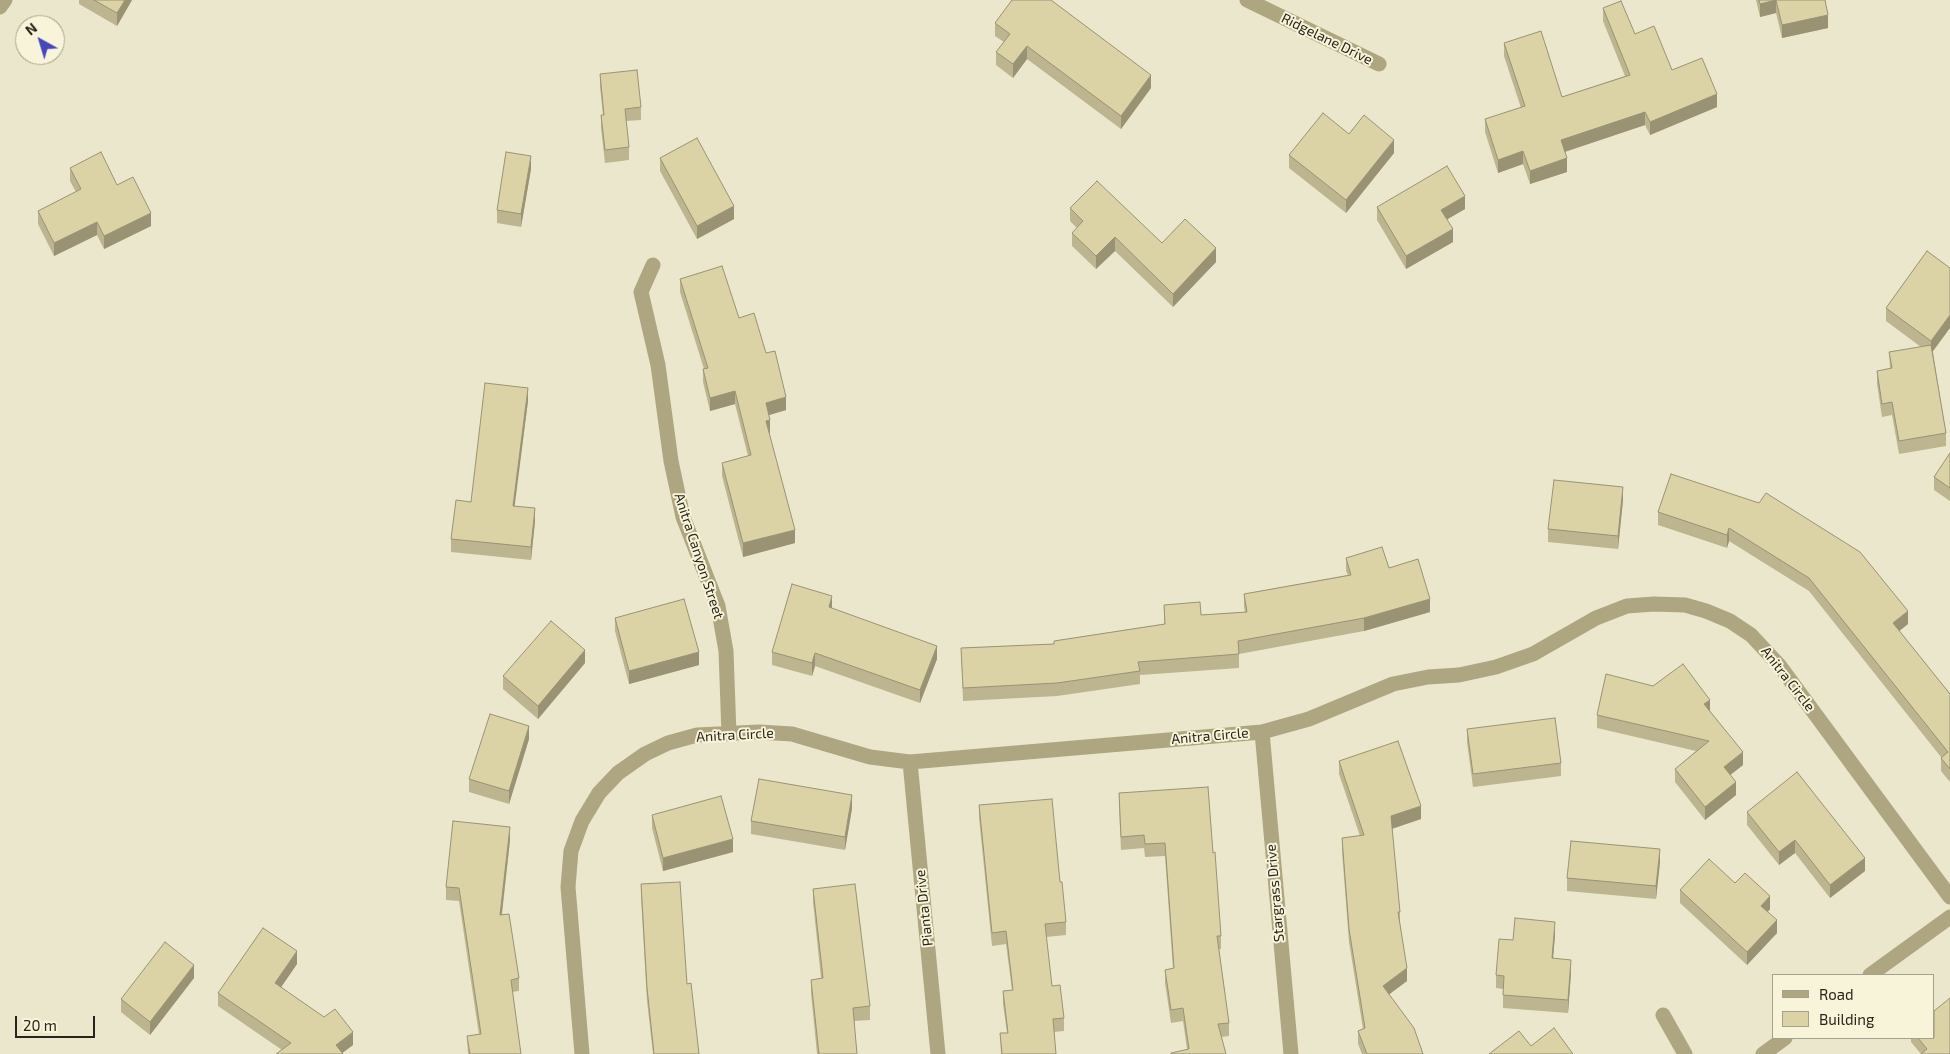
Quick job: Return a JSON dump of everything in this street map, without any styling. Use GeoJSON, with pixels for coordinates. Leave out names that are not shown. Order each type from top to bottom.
{"type":"FeatureCollection","features":[{"type":"Feature","properties":{"kind":"street"},"geometry":{"type":"LineString","coordinates":[[0,7],[5,0]]}},
{"type":"Feature","properties":{"kind":"street","name":"Ridgelane Drive"},"geometry":{"type":"LineString","coordinates":[[1247,0],[1379,64]]}},
{"type":"Feature","properties":{"kind":"street","name":"Anitra Canyon Street"},"geometry":{"type":"LineString","coordinates":[[653,264],[641,292],[658,365],[670,462],[683,517],[718,606],[726,651],[730,734]]}},
{"type":"Feature","properties":{"kind":"street","name":"Anitra Circle"},"geometry":{"type":"LineString","coordinates":[[582,1054],[568,887],[571,851],[582,821],[618,772],[644,754],[668,743],[697,736],[759,732],[792,734],[870,757],[910,762],[1262,732],[1309,719],[1393,684],[1428,677],[1459,675],[1496,667],[1533,654],[1596,618],[1627,606],[1654,604],[1685,605],[1730,621],[1751,634],[1765,648],[1950,898]]}},
{"type":"Feature","properties":{"kind":"street","name":"Stargrass Drive"},"geometry":{"type":"LineString","coordinates":[[1262,732],[1290,1054]]}},
{"type":"Feature","properties":{"kind":"street","name":"Pianta Drive"},"geometry":{"type":"LineString","coordinates":[[910,762],[938,1054]]}},
{"type":"Feature","properties":{"kind":"street"},"geometry":{"type":"LineString","coordinates":[[1871,974],[1950,917]]}},
{"type":"Feature","properties":{"kind":"street"},"geometry":{"type":"LineString","coordinates":[[1663,1015],[1685,1054]]}},
{"type":"Feature","properties":{"kind":"street"},"geometry":{"type":"LineString","coordinates":[[1763,1054],[1784,1039]]}},
{"type":"Feature","properties":{"kind":"building"},"geometry":{"type":"Polygon","coordinates":[[[94,0],[125,0],[117,13],[94,0]]]}},
{"type":"Feature","properties":{"kind":"building"},"geometry":{"type":"Polygon","coordinates":[[[1012,0],[1051,0],[1151,75],[1121,116],[1027,46],[1013,64],[996,52],[1010,34],[995,23],[1012,0]]]}},
{"type":"Feature","properties":{"kind":"building"},"geometry":{"type":"Polygon","coordinates":[[[1759,0],[1776,0],[1760,4],[1759,0]]]}},
{"type":"Feature","properties":{"kind":"building"},"geometry":{"type":"Polygon","coordinates":[[[1776,0],[1825,0],[1828,15],[1782,25],[1776,0]]]}},
{"type":"Feature","properties":{"kind":"building"},"geometry":{"type":"Polygon","coordinates":[[[1621,1],[1635,34],[1654,26],[1672,70],[1702,58],[1717,94],[1650,122],[1645,112],[1561,140],[1567,158],[1530,171],[1523,151],[1498,160],[1485,119],[1525,106],[1504,43],[1541,31],[1562,97],[1630,75],[1603,8],[1621,1]]]}},
{"type":"Feature","properties":{"kind":"building"},"geometry":{"type":"Polygon","coordinates":[[[637,70],[641,107],[625,109],[629,147],[605,150],[601,115],[604,115],[600,74],[637,70]]]}},
{"type":"Feature","properties":{"kind":"building"},"geometry":{"type":"Polygon","coordinates":[[[1323,113],[1349,134],[1364,115],[1394,140],[1346,200],[1289,155],[1323,113]]]}},
{"type":"Feature","properties":{"kind":"building"},"geometry":{"type":"Polygon","coordinates":[[[697,138],[734,206],[697,226],[660,158],[697,138]]]}},
{"type":"Feature","properties":{"kind":"building"},"geometry":{"type":"Polygon","coordinates":[[[101,152],[117,185],[133,177],[151,213],[104,236],[97,222],[54,243],[38,211],[81,189],[70,168],[101,152]]]}},
{"type":"Feature","properties":{"kind":"building"},"geometry":{"type":"Polygon","coordinates":[[[506,152],[531,156],[521,214],[497,210],[506,152]]]}},
{"type":"Feature","properties":{"kind":"building"},"geometry":{"type":"Polygon","coordinates":[[[1447,166],[1465,196],[1441,210],[1453,229],[1406,256],[1377,207],[1447,166]]]}},
{"type":"Feature","properties":{"kind":"building"},"geometry":{"type":"Polygon","coordinates":[[[1097,181],[1162,243],[1185,219],[1216,248],[1173,294],[1115,237],[1096,256],[1072,233],[1083,221],[1070,208],[1097,181]]]}},
{"type":"Feature","properties":{"kind":"building"},"geometry":{"type":"Polygon","coordinates":[[[1927,251],[1950,268],[1950,315],[1931,341],[1886,308],[1927,251]]]}},
{"type":"Feature","properties":{"kind":"building"},"geometry":{"type":"Polygon","coordinates":[[[722,266],[739,318],[754,313],[766,353],[775,351],[786,397],[766,403],[770,420],[766,421],[795,530],[743,543],[722,463],[751,455],[735,391],[710,398],[703,369],[708,368],[680,279],[722,266]]]}},
{"type":"Feature","properties":{"kind":"building"},"geometry":{"type":"Polygon","coordinates":[[[1931,345],[1946,433],[1899,441],[1892,402],[1882,404],[1877,371],[1892,368],[1889,352],[1931,345]]]}},
{"type":"Feature","properties":{"kind":"building"},"geometry":{"type":"Polygon","coordinates":[[[485,383],[528,388],[513,506],[535,508],[531,547],[451,539],[456,500],[471,502],[485,383]]]}},
{"type":"Feature","properties":{"kind":"building"},"geometry":{"type":"Polygon","coordinates":[[[1950,453],[1950,488],[1934,477],[1950,453]]]}},
{"type":"Feature","properties":{"kind":"building"},"geometry":{"type":"Polygon","coordinates":[[[1671,474],[1759,503],[1766,493],[1860,552],[1908,611],[1893,623],[1950,694],[1950,769],[1941,758],[1948,752],[1809,578],[1729,528],[1727,535],[1658,512],[1671,474]]]}},
{"type":"Feature","properties":{"kind":"building"},"geometry":{"type":"Polygon","coordinates":[[[1554,480],[1623,487],[1618,536],[1548,529],[1554,480]]]}},
{"type":"Feature","properties":{"kind":"building"},"geometry":{"type":"Polygon","coordinates":[[[1382,547],[1389,568],[1418,559],[1430,599],[1364,618],[1238,641],[1239,654],[1138,662],[1140,671],[1057,683],[963,688],[961,648],[1054,644],[1054,641],[1165,624],[1164,605],[1200,602],[1201,615],[1247,612],[1244,594],[1351,575],[1346,558],[1382,547]]]}},
{"type":"Feature","properties":{"kind":"building"},"geometry":{"type":"Polygon","coordinates":[[[792,584],[832,596],[829,607],[937,646],[920,690],[815,653],[812,663],[772,652],[792,584]]]}},
{"type":"Feature","properties":{"kind":"building"},"geometry":{"type":"Polygon","coordinates":[[[684,599],[699,652],[629,671],[615,618],[684,599]]]}},
{"type":"Feature","properties":{"kind":"building"},"geometry":{"type":"Polygon","coordinates":[[[551,621],[585,650],[538,706],[503,676],[551,621]]]}},
{"type":"Feature","properties":{"kind":"building"},"geometry":{"type":"Polygon","coordinates":[[[1683,664],[1710,700],[1704,704],[1743,752],[1724,767],[1736,782],[1705,807],[1675,769],[1709,741],[1597,715],[1606,674],[1653,686],[1683,664]]]}},
{"type":"Feature","properties":{"kind":"building"},"geometry":{"type":"Polygon","coordinates":[[[490,714],[529,726],[509,791],[469,779],[490,714]]]}},
{"type":"Feature","properties":{"kind":"building"},"geometry":{"type":"Polygon","coordinates":[[[1555,718],[1561,763],[1473,774],[1467,729],[1555,718]]]}},
{"type":"Feature","properties":{"kind":"building"},"geometry":{"type":"Polygon","coordinates":[[[1398,741],[1421,806],[1391,816],[1400,912],[1398,912],[1407,968],[1383,986],[1414,1028],[1423,1054],[1367,1054],[1358,1031],[1365,1028],[1349,929],[1342,838],[1364,835],[1339,761],[1398,741]]]}},
{"type":"Feature","properties":{"kind":"building"},"geometry":{"type":"Polygon","coordinates":[[[1797,772],[1865,858],[1830,885],[1795,840],[1779,852],[1747,812],[1797,772]]]}},
{"type":"Feature","properties":{"kind":"building"},"geometry":{"type":"Polygon","coordinates":[[[759,779],[852,795],[845,837],[751,821],[759,779]]]}},
{"type":"Feature","properties":{"kind":"building"},"geometry":{"type":"Polygon","coordinates":[[[1208,787],[1221,936],[1217,936],[1229,1023],[1218,1024],[1226,1054],[1171,1054],[1189,1049],[1183,1008],[1171,1010],[1165,970],[1174,968],[1165,843],[1145,844],[1144,835],[1121,837],[1119,793],[1208,787]]]}},
{"type":"Feature","properties":{"kind":"building"},"geometry":{"type":"Polygon","coordinates":[[[721,796],[733,839],[663,858],[652,815],[721,796]]]}},
{"type":"Feature","properties":{"kind":"building"},"geometry":{"type":"Polygon","coordinates":[[[1052,799],[1066,922],[1045,924],[1052,986],[1060,985],[1064,1018],[1053,1019],[1056,1054],[1002,1054],[1000,1033],[1008,1033],[1003,991],[1013,990],[1006,931],[992,933],[979,805],[1052,799]]]}},
{"type":"Feature","properties":{"kind":"building"},"geometry":{"type":"Polygon","coordinates":[[[453,821],[510,827],[500,915],[509,914],[519,978],[511,980],[521,1054],[470,1054],[467,1036],[481,1034],[459,888],[446,887],[453,821]]]}},
{"type":"Feature","properties":{"kind":"building"},"geometry":{"type":"Polygon","coordinates":[[[1571,841],[1660,849],[1656,886],[1567,878],[1571,841]]]}},
{"type":"Feature","properties":{"kind":"building"},"geometry":{"type":"Polygon","coordinates":[[[1709,859],[1735,883],[1745,873],[1770,896],[1761,906],[1777,920],[1747,952],[1680,890],[1709,859]]]}},
{"type":"Feature","properties":{"kind":"building"},"geometry":{"type":"Polygon","coordinates":[[[680,882],[687,984],[691,983],[699,1054],[654,1054],[647,988],[641,884],[680,882]]]}},
{"type":"Feature","properties":{"kind":"building"},"geometry":{"type":"Polygon","coordinates":[[[855,884],[870,1006],[853,1008],[857,1054],[819,1054],[811,980],[823,978],[813,889],[855,884]]]}},
{"type":"Feature","properties":{"kind":"building"},"geometry":{"type":"Polygon","coordinates":[[[1515,918],[1555,922],[1552,958],[1571,960],[1568,1000],[1503,995],[1504,976],[1496,975],[1499,939],[1513,940],[1515,918]]]}},
{"type":"Feature","properties":{"kind":"building"},"geometry":{"type":"Polygon","coordinates":[[[263,928],[297,951],[275,983],[324,1017],[335,1009],[353,1032],[336,1045],[343,1054],[276,1054],[291,1043],[218,993],[263,928]]]}},
{"type":"Feature","properties":{"kind":"building"},"geometry":{"type":"Polygon","coordinates":[[[165,942],[194,965],[150,1022],[121,999],[165,942]]]}},
{"type":"Feature","properties":{"kind":"building"},"geometry":{"type":"Polygon","coordinates":[[[1950,998],[1950,1054],[1921,1054],[1927,1049],[1919,1039],[1935,1039],[1935,1010],[1950,998]]]}},
{"type":"Feature","properties":{"kind":"building"},"geometry":{"type":"Polygon","coordinates":[[[1554,1028],[1573,1054],[1489,1054],[1519,1031],[1531,1046],[1554,1028]]]}}]}
